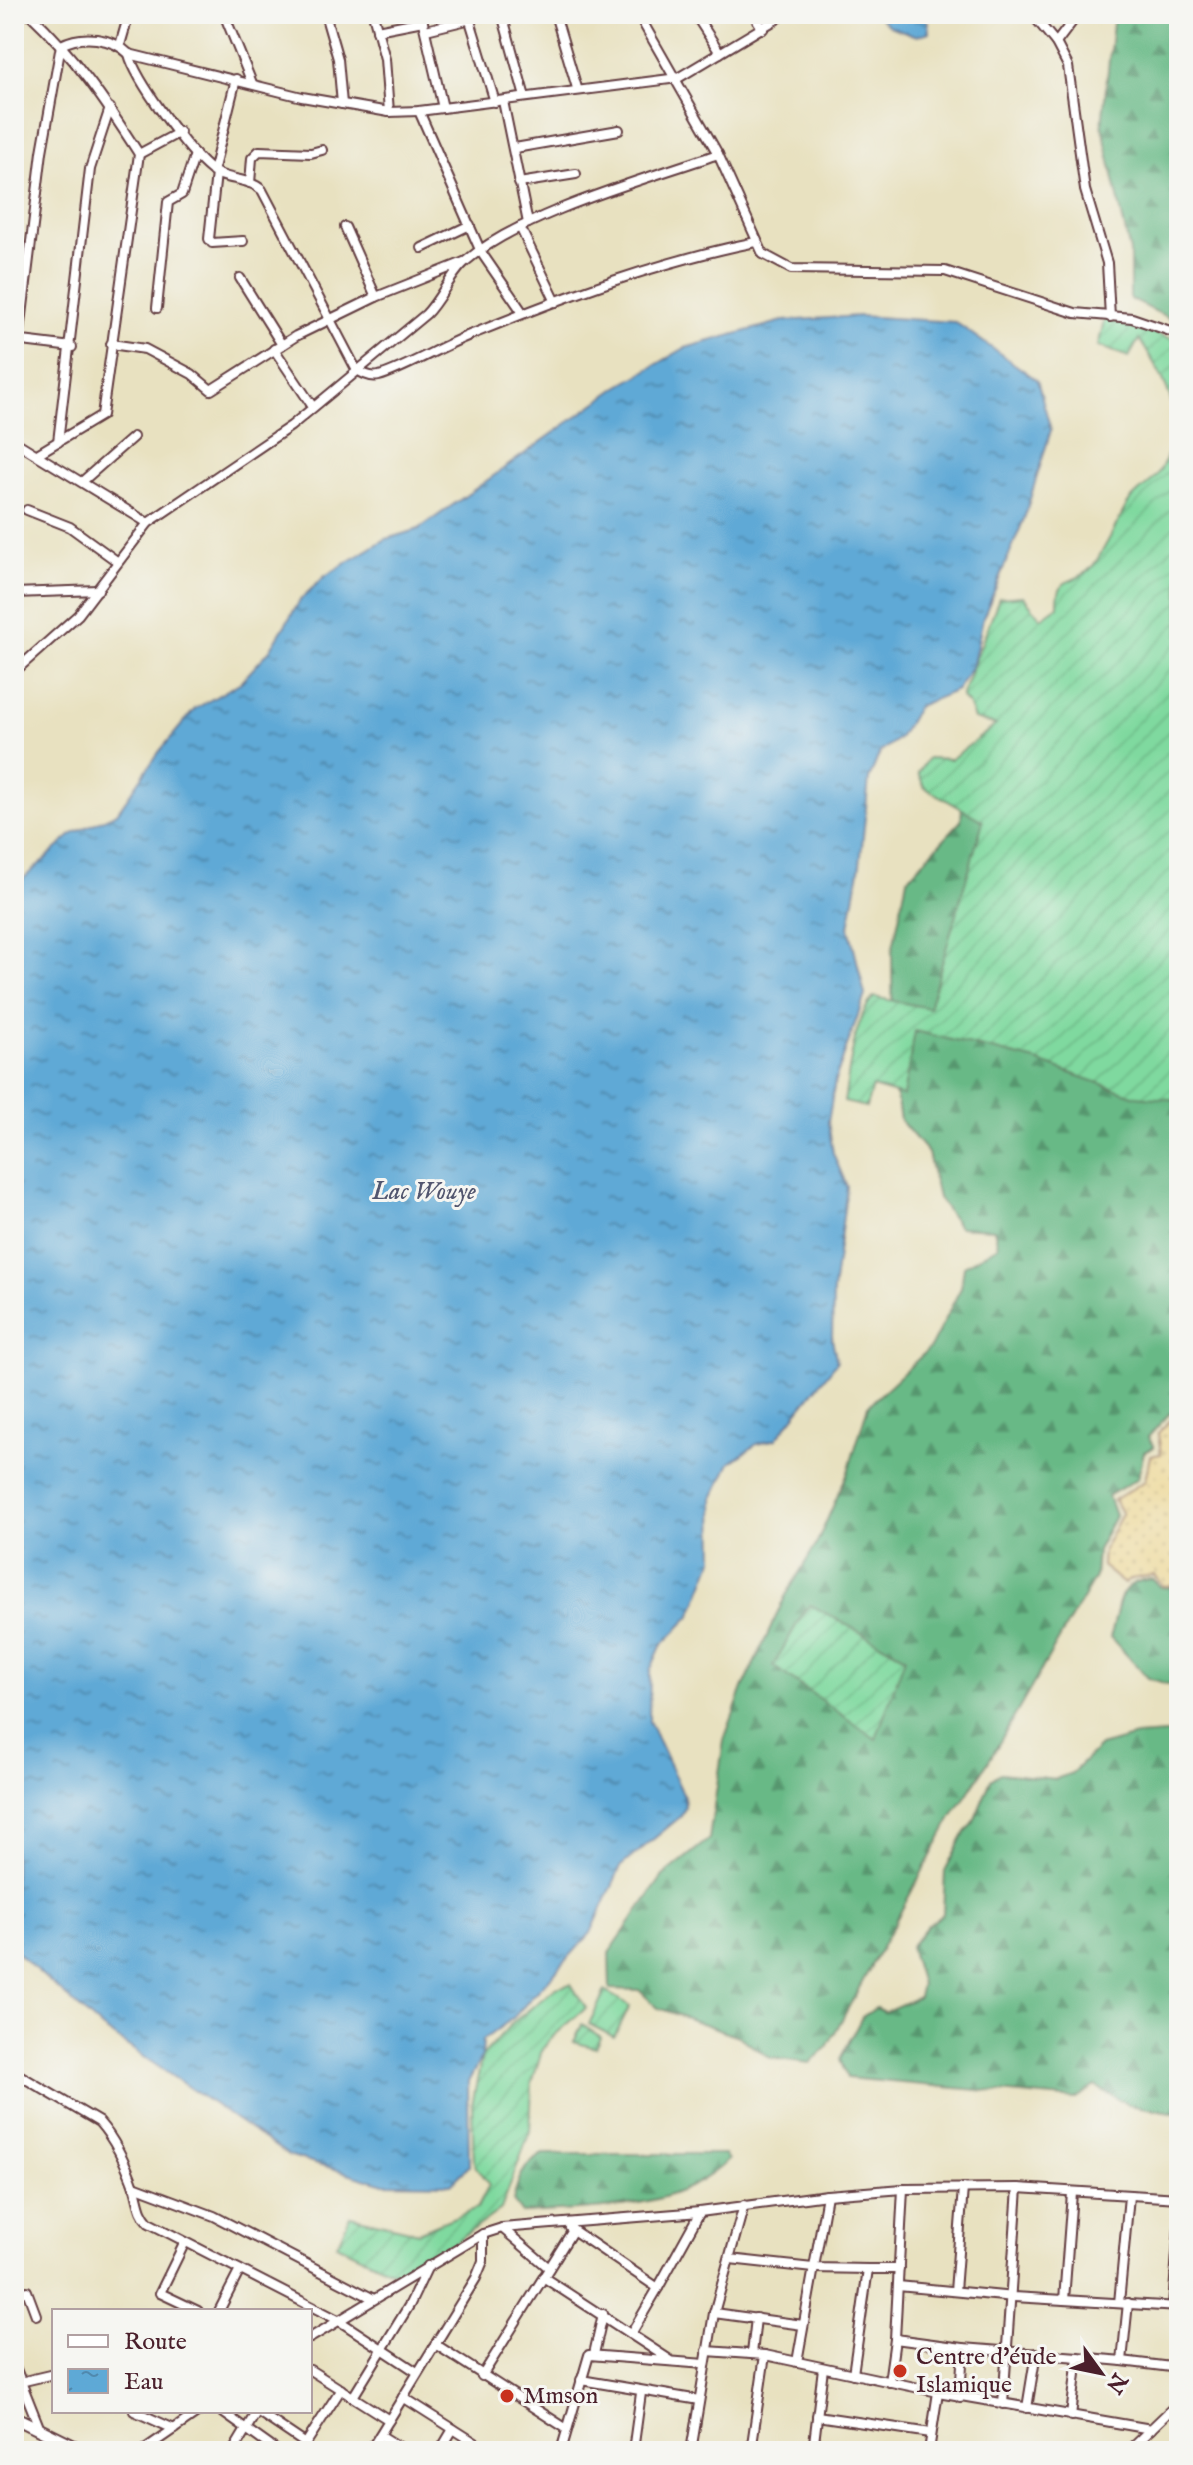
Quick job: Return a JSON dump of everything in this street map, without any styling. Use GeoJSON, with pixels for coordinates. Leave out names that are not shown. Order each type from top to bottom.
{"type":"FeatureCollection","features":[{"type":"Feature","properties":{"kind":"main road"},"geometry":{"type":"LineString","coordinates":[[14,2417],[83,2451]]}},
{"type":"Feature","properties":{"kind":"street"},"geometry":{"type":"LineString","coordinates":[[30,14],[61,45],[110,108],[139,154],[101,417],[39,453]]}},
{"type":"Feature","properties":{"kind":"street"},"geometry":{"type":"LineString","coordinates":[[120,45],[129,14]]}},
{"type":"Feature","properties":{"kind":"street"},"geometry":{"type":"LineString","coordinates":[[224,14],[252,83]]}},
{"type":"Feature","properties":{"kind":"street"},"geometry":{"type":"LineString","coordinates":[[325,14],[338,59],[342,104]]}},
{"type":"Feature","properties":{"kind":"street"},"geometry":{"type":"LineString","coordinates":[[373,14],[385,59],[389,112]]}},
{"type":"Feature","properties":{"kind":"street"},"geometry":{"type":"LineString","coordinates":[[502,14],[525,97]]}},
{"type":"Feature","properties":{"kind":"street"},"geometry":{"type":"LineString","coordinates":[[555,14],[577,88]]}},
{"type":"Feature","properties":{"kind":"street"},"geometry":{"type":"LineString","coordinates":[[638,14],[678,78],[741,199],[756,242],[771,261],[791,269],[945,271],[1075,313],[1150,322],[1179,334]]}},
{"type":"Feature","properties":{"kind":"street"},"geometry":{"type":"LineString","coordinates":[[695,14],[720,53]]}},
{"type":"Feature","properties":{"kind":"street"},"geometry":{"type":"LineString","coordinates":[[753,14],[763,29]]}},
{"type":"Feature","properties":{"kind":"street"},"geometry":{"type":"LineString","coordinates":[[129,54],[342,104],[389,112],[419,111],[577,88],[678,78],[785,14]]}},
{"type":"Feature","properties":{"kind":"street"},"geometry":{"type":"LineString","coordinates":[[1032,14],[1056,43],[1071,76],[1085,190],[1107,263],[1110,317]]}},
{"type":"Feature","properties":{"kind":"street"},"geometry":{"type":"LineString","coordinates":[[1056,43],[1078,14]]}},
{"type":"Feature","properties":{"kind":"street"},"geometry":{"type":"LineString","coordinates":[[377,30],[470,16],[515,148],[524,225],[556,302]]}},
{"type":"Feature","properties":{"kind":"street"},"geometry":{"type":"LineString","coordinates":[[423,22],[443,108]]}},
{"type":"Feature","properties":{"kind":"street"},"geometry":{"type":"LineString","coordinates":[[61,45],[81,38],[120,45],[129,54],[136,73],[195,154],[214,172],[262,190],[356,369],[373,376],[523,313],[691,256],[756,242]]}},
{"type":"Feature","properties":{"kind":"street"},"geometry":{"type":"LineString","coordinates":[[61,45],[16,340],[72,347]]}},
{"type":"Feature","properties":{"kind":"street"},"geometry":{"type":"LineString","coordinates":[[236,79],[214,172],[210,241],[243,241]]}},
{"type":"Feature","properties":{"kind":"street"},"geometry":{"type":"LineString","coordinates":[[58,442],[72,347],[90,169],[110,108]]}},
{"type":"Feature","properties":{"kind":"street"},"geometry":{"type":"LineString","coordinates":[[419,111],[481,252],[523,313]]}},
{"type":"Feature","properties":{"kind":"street"},"geometry":{"type":"LineString","coordinates":[[515,148],[619,130]]}},
{"type":"Feature","properties":{"kind":"street"},"geometry":{"type":"LineString","coordinates":[[139,154],[180,132]]}},
{"type":"Feature","properties":{"kind":"street"},"geometry":{"type":"LineString","coordinates":[[250,183],[252,158],[259,151],[302,154],[322,150]]}},
{"type":"Feature","properties":{"kind":"street"},"geometry":{"type":"LineString","coordinates":[[157,308],[168,202],[182,194],[195,154]]}},
{"type":"Feature","properties":{"kind":"street"},"geometry":{"type":"LineString","coordinates":[[111,344],[145,349],[192,374],[211,390],[278,347],[330,319],[464,262],[524,225],[718,154]]}},
{"type":"Feature","properties":{"kind":"street"},"geometry":{"type":"LineString","coordinates":[[519,183],[576,174]]}},
{"type":"Feature","properties":{"kind":"street"},"geometry":{"type":"LineString","coordinates":[[422,248],[470,225]]}},
{"type":"Feature","properties":{"kind":"street"},"geometry":{"type":"LineString","coordinates":[[345,227],[376,297]]}},
{"type":"Feature","properties":{"kind":"street"},"geometry":{"type":"LineString","coordinates":[[14,672],[61,632],[98,590],[148,523],[250,457],[313,407],[438,302],[464,262]]}},
{"type":"Feature","properties":{"kind":"street"},"geometry":{"type":"LineString","coordinates":[[14,274],[26,275]]}},
{"type":"Feature","properties":{"kind":"street"},"geometry":{"type":"LineString","coordinates":[[240,278],[313,407]]}},
{"type":"Feature","properties":{"kind":"street"},"geometry":{"type":"LineString","coordinates":[[84,480],[133,437]]}},
{"type":"Feature","properties":{"kind":"street"},"geometry":{"type":"LineString","coordinates":[[14,441],[84,480],[148,523]]}},
{"type":"Feature","properties":{"kind":"street"},"geometry":{"type":"LineString","coordinates":[[27,510],[70,527],[118,562]]}},
{"type":"Feature","properties":{"kind":"street"},"geometry":{"type":"LineString","coordinates":[[14,593],[98,590]]}},
{"type":"Feature","properties":{"kind":"street"},"geometry":{"type":"LineString","coordinates":[[14,2072],[99,2122],[108,2132],[134,2186],[142,2216],[185,2242],[338,2320],[417,2372]]}},
{"type":"Feature","properties":{"kind":"street"},"geometry":{"type":"LineString","coordinates":[[134,2186],[214,2216],[372,2298]]}},
{"type":"Feature","properties":{"kind":"street"},"geometry":{"type":"LineString","coordinates":[[955,2291],[963,2188]]}},
{"type":"Feature","properties":{"kind":"street"},"geometry":{"type":"LineString","coordinates":[[1003,2404],[1018,2188]]}},
{"type":"Feature","properties":{"kind":"street"},"geometry":{"type":"LineString","coordinates":[[312,2337],[483,2234],[502,2228],[700,2212],[827,2195],[903,2189],[1018,2188],[1179,2198]]}},
{"type":"Feature","properties":{"kind":"street"},"geometry":{"type":"LineString","coordinates":[[889,2382],[895,2339],[903,2189]]}},
{"type":"Feature","properties":{"kind":"street"},"geometry":{"type":"LineString","coordinates":[[1064,2300],[1072,2193]]}},
{"type":"Feature","properties":{"kind":"street"},"geometry":{"type":"LineString","coordinates":[[797,2362],[827,2195]]}},
{"type":"Feature","properties":{"kind":"street"},"geometry":{"type":"LineString","coordinates":[[1122,2361],[1129,2196]]}},
{"type":"Feature","properties":{"kind":"street"},"geometry":{"type":"LineString","coordinates":[[691,2451],[714,2313],[744,2205]]}},
{"type":"Feature","properties":{"kind":"street"},"geometry":{"type":"LineString","coordinates":[[631,2334],[700,2212]]}},
{"type":"Feature","properties":{"kind":"street"},"geometry":{"type":"LineString","coordinates":[[563,2223],[658,2288]]}},
{"type":"Feature","properties":{"kind":"street"},"geometry":{"type":"LineString","coordinates":[[898,2286],[1010,2297],[1176,2306],[1179,2226]]}},
{"type":"Feature","properties":{"kind":"street"},"geometry":{"type":"LineString","coordinates":[[502,2228],[549,2268]]}},
{"type":"Feature","properties":{"kind":"street"},"geometry":{"type":"LineString","coordinates":[[482,2376],[573,2230]]}},
{"type":"Feature","properties":{"kind":"street"},"geometry":{"type":"LineString","coordinates":[[370,2451],[481,2269],[483,2234]]}},
{"type":"Feature","properties":{"kind":"street"},"geometry":{"type":"LineString","coordinates":[[185,2242],[160,2293],[194,2309]]}},
{"type":"Feature","properties":{"kind":"street"},"geometry":{"type":"LineString","coordinates":[[730,2259],[813,2268],[899,2269]]}},
{"type":"Feature","properties":{"kind":"street"},"geometry":{"type":"LineString","coordinates":[[353,2397],[428,2266]]}},
{"type":"Feature","properties":{"kind":"street"},"geometry":{"type":"LineString","coordinates":[[853,2374],[868,2269]]}},
{"type":"Feature","properties":{"kind":"street"},"geometry":{"type":"LineString","coordinates":[[220,2309],[240,2270]]}},
{"type":"Feature","properties":{"kind":"street"},"geometry":{"type":"LineString","coordinates":[[543,2277],[671,2361]]}},
{"type":"Feature","properties":{"kind":"street"},"geometry":{"type":"LineString","coordinates":[[14,2295],[27,2291],[36,2315]]}},
{"type":"Feature","properties":{"kind":"street"},"geometry":{"type":"LineString","coordinates":[[714,2313],[803,2325]]}},
{"type":"Feature","properties":{"kind":"street"},"geometry":{"type":"LineString","coordinates":[[594,2354],[603,2314]]}},
{"type":"Feature","properties":{"kind":"street"},"geometry":{"type":"LineString","coordinates":[[752,2354],[756,2318]]}},
{"type":"Feature","properties":{"kind":"street"},"geometry":{"type":"LineString","coordinates":[[895,2339],[1179,2368]]}},
{"type":"Feature","properties":{"kind":"street"},"geometry":{"type":"LineString","coordinates":[[435,2344],[567,2429]]}},
{"type":"Feature","properties":{"kind":"street"},"geometry":{"type":"LineString","coordinates":[[960,2397],[963,2348]]}},
{"type":"Feature","properties":{"kind":"street"},"geometry":{"type":"LineString","coordinates":[[707,2351],[765,2355],[960,2397],[1151,2429]]}},
{"type":"Feature","properties":{"kind":"street"},"geometry":{"type":"LineString","coordinates":[[1027,2408],[1036,2353]]}},
{"type":"Feature","properties":{"kind":"street"},"geometry":{"type":"LineString","coordinates":[[561,2451],[587,2356],[594,2354],[705,2364]]}},
{"type":"Feature","properties":{"kind":"street"},"geometry":{"type":"LineString","coordinates":[[751,2451],[765,2355]]}},
{"type":"Feature","properties":{"kind":"street"},"geometry":{"type":"LineString","coordinates":[[1071,2416],[1078,2357]]}},
{"type":"Feature","properties":{"kind":"street"},"geometry":{"type":"LineString","coordinates":[[14,2364],[39,2427]]}},
{"type":"Feature","properties":{"kind":"street"},"geometry":{"type":"LineString","coordinates":[[813,2451],[823,2368]]}},
{"type":"Feature","properties":{"kind":"street"},"geometry":{"type":"LineString","coordinates":[[312,2371],[389,2420]]}},
{"type":"Feature","properties":{"kind":"street"},"geometry":{"type":"LineString","coordinates":[[20,2382],[52,2374]]}},
{"type":"Feature","properties":{"kind":"street"},"geometry":{"type":"LineString","coordinates":[[581,2380],[641,2393],[699,2400]]}},
{"type":"Feature","properties":{"kind":"street"},"geometry":{"type":"LineString","coordinates":[[260,2413],[303,2447],[341,2389]]}},
{"type":"Feature","properties":{"kind":"street"},"geometry":{"type":"LineString","coordinates":[[929,2451],[938,2392]]}},
{"type":"Feature","properties":{"kind":"street"},"geometry":{"type":"LineString","coordinates":[[633,2451],[641,2393]]}},
{"type":"Feature","properties":{"kind":"street"},"geometry":{"type":"LineString","coordinates":[[403,2397],[487,2451]]}},
{"type":"Feature","properties":{"kind":"street"},"geometry":{"type":"LineString","coordinates":[[1128,2451],[1179,2402]]}},
{"type":"Feature","properties":{"kind":"street"},"geometry":{"type":"LineString","coordinates":[[138,2413],[174,2429]]}},
{"type":"Feature","properties":{"kind":"street"},"geometry":{"type":"LineString","coordinates":[[142,2451],[197,2413]]}},
{"type":"Feature","properties":{"kind":"street"},"geometry":{"type":"LineString","coordinates":[[224,2413],[277,2451]]}},
{"type":"Feature","properties":{"kind":"street"},"geometry":{"type":"LineString","coordinates":[[233,2451],[256,2413]]}},
{"type":"Feature","properties":{"kind":"street"},"geometry":{"type":"LineString","coordinates":[[817,2416],[931,2433]]}},
{"type":"Feature","properties":{"kind":"street"},"geometry":{"type":"LineString","coordinates":[[440,2451],[453,2429]]}},
{"type":"Feature","properties":{"kind":"street"},"geometry":{"type":"LineString","coordinates":[[380,2435],[406,2451]]}},
{"type":"Feature","properties":{"kind":"green space"},"geometry":{"type":"Polygon","coordinates":[[[1114,14],[1179,14],[1179,323],[1130,299],[1130,252],[1102,125],[1114,14]]]}},
{"type":"Feature","properties":{"kind":"green space"},"geometry":{"type":"Polygon","coordinates":[[[1105,317],[1179,341],[1179,1100],[1136,1096],[1036,1061],[915,1031],[903,1096],[872,1087],[866,1107],[844,1102],[857,1031],[874,997],[929,1008],[983,821],[924,787],[918,773],[928,758],[951,759],[996,725],[974,719],[968,704],[961,697],[999,598],[1023,596],[1041,618],[1058,606],[1063,584],[1084,574],[1094,564],[1127,505],[1157,475],[1173,438],[1172,404],[1167,388],[1139,339],[1129,357],[1098,346],[1105,317]]]}},
{"type":"Feature","properties":{"kind":"green space"},"geometry":{"type":"Polygon","coordinates":[[[1179,715],[1179,1365],[1173,1369],[1179,1377],[1179,1403],[1148,1437],[1154,1447],[1144,1452],[1138,1478],[1108,1496],[1115,1516],[1097,1550],[1095,1577],[987,1764],[952,1817],[827,2047],[810,2063],[771,2058],[738,2036],[658,2008],[639,1990],[610,1989],[609,1953],[663,1876],[709,1839],[724,1740],[743,1688],[785,1597],[817,1543],[848,1472],[868,1406],[930,1348],[961,1288],[964,1266],[998,1246],[994,1229],[959,1227],[938,1198],[928,1153],[900,1120],[893,1077],[892,952],[907,879],[961,821],[964,777],[1179,715]]]}},
{"type":"Feature","properties":{"kind":"green space"},"geometry":{"type":"Polygon","coordinates":[[[1152,1579],[1161,1587],[1179,1588],[1179,1688],[1148,1678],[1110,1637],[1124,1591],[1139,1581],[1152,1579]]]}},
{"type":"Feature","properties":{"kind":"green space"},"geometry":{"type":"Polygon","coordinates":[[[811,1605],[905,1657],[876,1739],[773,1666],[805,1610],[811,1605]]]}},
{"type":"Feature","properties":{"kind":"green space"},"geometry":{"type":"Polygon","coordinates":[[[1179,1733],[1179,2113],[1129,2105],[1095,2086],[1075,2099],[847,2078],[840,2059],[862,2017],[876,2008],[884,2012],[918,1997],[921,1984],[910,1947],[927,1926],[943,1914],[945,1871],[962,1837],[973,1824],[991,1780],[1000,1773],[1056,1779],[1072,1773],[1100,1746],[1136,1736],[1179,1733]]]}},
{"type":"Feature","properties":{"kind":"green space"},"geometry":{"type":"Polygon","coordinates":[[[571,1984],[586,2008],[549,2040],[541,2053],[532,2083],[530,2131],[501,2209],[454,2243],[412,2264],[402,2276],[337,2245],[350,2216],[418,2232],[477,2208],[489,2185],[474,2164],[472,2105],[482,2056],[511,2024],[556,1988],[571,1984]]]}},
{"type":"Feature","properties":{"kind":"green space"},"geometry":{"type":"Polygon","coordinates":[[[605,1991],[630,2006],[614,2037],[589,2024],[605,1991]]]}},
{"type":"Feature","properties":{"kind":"green space"},"geometry":{"type":"Polygon","coordinates":[[[582,2025],[601,2037],[596,2048],[574,2042],[582,2025]]]}},
{"type":"Feature","properties":{"kind":"green space"},"geometry":{"type":"Polygon","coordinates":[[[543,2154],[724,2154],[728,2160],[707,2177],[658,2199],[604,2208],[522,2213],[513,2201],[517,2186],[526,2168],[543,2154]]]}},
{"type":"Feature","properties":{"kind":"sand"},"geometry":{"type":"Polygon","coordinates":[[[1179,1411],[1179,1585],[1163,1586],[1154,1575],[1131,1579],[1124,1584],[1102,1566],[1103,1550],[1122,1514],[1114,1500],[1145,1481],[1150,1456],[1161,1454],[1158,1433],[1179,1411]]]}},
{"type":"Feature","properties":{"kind":"water"},"geometry":{"type":"Polygon","coordinates":[[[876,14],[921,14],[928,22],[929,32],[917,36],[889,26],[876,14]]]}},
{"type":"Feature","properties":{"kind":"water","name":"Lac Wouye"},"geometry":{"type":"Polygon","coordinates":[[[859,316],[955,322],[1037,380],[1051,430],[1024,519],[983,618],[973,664],[957,690],[918,706],[899,738],[880,752],[869,779],[860,865],[849,927],[865,995],[835,1081],[828,1122],[833,1153],[847,1187],[833,1291],[832,1339],[837,1362],[776,1439],[757,1444],[730,1463],[713,1498],[714,1558],[691,1616],[661,1646],[650,1671],[649,1721],[684,1796],[685,1808],[680,1817],[621,1866],[591,1933],[513,2018],[483,2040],[482,2056],[468,2082],[469,2166],[451,2184],[381,2183],[288,2155],[103,2029],[14,1950],[14,887],[74,833],[117,813],[159,752],[195,709],[241,682],[270,650],[301,599],[325,576],[386,539],[419,529],[618,387],[685,348],[783,321],[859,316]]]}},
{"type":"Feature","properties":{"kind":"place","name":"Centre d'éude Islamique"},"geometry":{"type":"Point","coordinates":[900,2371]}},
{"type":"Feature","properties":{"kind":"place","name":"Mmson"},"geometry":{"type":"Point","coordinates":[507,2396]}}]}
